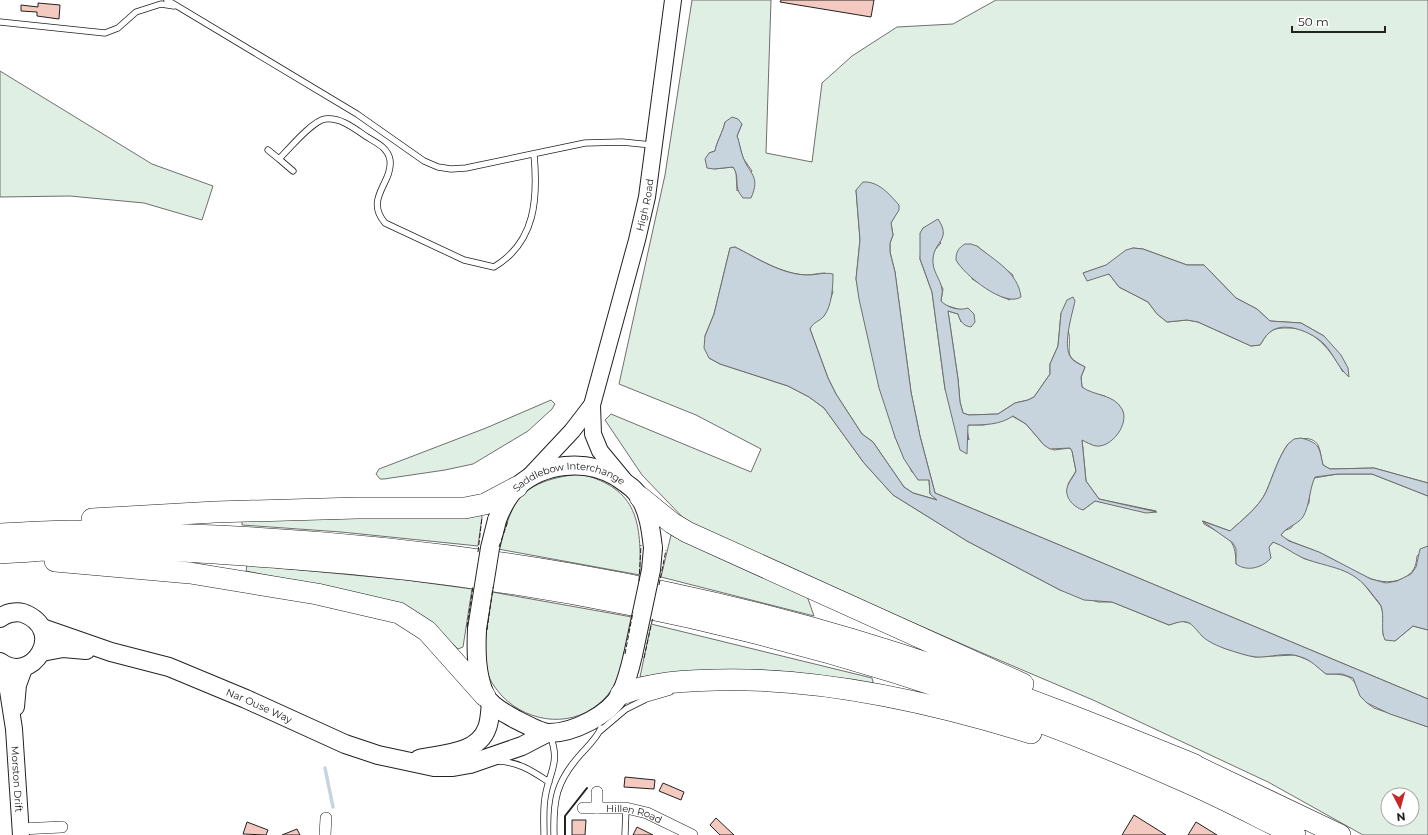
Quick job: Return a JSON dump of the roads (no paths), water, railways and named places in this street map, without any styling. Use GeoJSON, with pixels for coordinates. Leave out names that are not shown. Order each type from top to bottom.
{"type":"FeatureCollection","features":[{"type":"Feature","properties":{"kind":"highway"},"geometry":{"type":"LineString","coordinates":[[0,526],[215,512],[357,508],[452,509],[480,505],[521,484]]}},
{"type":"Feature","properties":{"kind":"highway"},"geometry":{"type":"LineString","coordinates":[[634,490],[687,532],[946,648],[1190,774],[1295,835]]}},
{"type":"Feature","properties":{"kind":"highway"},"geometry":{"type":"LineString","coordinates":[[0,534],[71,531],[249,537],[340,544],[500,563],[614,583],[728,607],[805,626],[940,667],[1066,712],[1190,774]]}},
{"type":"Feature","properties":{"kind":"highway"},"geometry":{"type":"LineString","coordinates":[[0,553],[86,548],[248,556],[407,568],[496,581],[612,601],[716,624],[804,646],[935,685],[1060,730],[1190,774],[1340,835]]}},
{"type":"Feature","properties":{"kind":"highway"},"geometry":{"type":"LineString","coordinates":[[0,560],[56,561],[190,573],[317,594],[399,613],[428,631],[488,699]]}},
{"type":"Feature","properties":{"kind":"highway"},"geometry":{"type":"LineString","coordinates":[[616,700],[659,682],[741,679],[835,687],[886,696],[1190,774]]}},
{"type":"Feature","properties":{"kind":"main road","name":"Saddlebow Interchange"},"geometry":{"type":"LineString","coordinates":[[488,699],[477,662],[477,629],[490,548],[497,520],[505,502],[521,484],[556,467],[577,465],[594,467],[608,472],[634,490],[651,530],[653,548],[651,570],[634,656],[616,700]]}},
{"type":"Feature","properties":{"kind":"main road"},"geometry":{"type":"LineString","coordinates":[[0,618],[4,615],[18,612],[33,617],[42,628],[45,640],[42,652],[36,659],[25,666],[15,667],[2,663]]}},
{"type":"Feature","properties":{"kind":"main road","name":"Nar Ouse Way"},"geometry":{"type":"LineString","coordinates":[[42,628],[111,652],[169,667],[246,698],[345,744],[378,756],[434,767],[453,767],[481,760],[522,746],[548,733]]}},
{"type":"Feature","properties":{"kind":"main road","name":"Nar Ouse Way"},"geometry":{"type":"LineString","coordinates":[[42,652],[63,648],[111,652]]}},
{"type":"Feature","properties":{"kind":"main road"},"geometry":{"type":"LineString","coordinates":[[488,699],[523,723],[548,733],[580,726],[596,718],[616,700]]}},
{"type":"Feature","properties":{"kind":"main road","name":"Nar Ouse Way"},"geometry":{"type":"LineString","coordinates":[[406,761],[460,751],[473,746],[482,738],[488,727],[488,699]]}},
{"type":"Feature","properties":{"kind":"street","name":"High Road"},"geometry":{"type":"LineString","coordinates":[[634,490],[600,451],[593,434],[594,399],[637,240],[647,197],[673,0]]}},
{"type":"Feature","properties":{"kind":"street","name":"High Road"},"geometry":{"type":"LineString","coordinates":[[521,484],[572,431],[594,399]]}},
{"type":"Feature","properties":{"kind":"street","name":"Morston Drift"},"geometry":{"type":"LineString","coordinates":[[2,663],[14,729],[20,832],[62,827]]}},
{"type":"Feature","properties":{"kind":"street","name":"Morston Drift"},"geometry":{"type":"LineString","coordinates":[[14,729],[18,685],[25,666]]}},
{"type":"Feature","properties":{"kind":"street","name":"Hillen Road"},"geometry":{"type":"LineString","coordinates":[[597,792],[597,808]]}},
{"type":"Feature","properties":{"kind":"street","name":"Hillen Road"},"geometry":{"type":"LineString","coordinates":[[583,808],[626,808],[647,813],[692,835]]}},
{"type":"Feature","properties":{"kind":"street"},"geometry":{"type":"LineString","coordinates":[[325,835],[326,818]]}},
{"type":"Feature","properties":{"kind":"lane"},"geometry":{"type":"LineString","coordinates":[[167,0],[174,6],[357,114],[424,161],[431,164],[451,169],[466,168],[585,143],[604,142],[655,145]]}},
{"type":"Feature","properties":{"kind":"lane"},"geometry":{"type":"LineString","coordinates":[[0,22],[105,33],[118,28],[136,12],[161,4],[174,6]]}},
{"type":"Feature","properties":{"kind":"lane"},"geometry":{"type":"LineString","coordinates":[[279,159],[315,124],[325,119],[348,124],[382,146],[388,152],[389,169],[380,188],[378,202],[381,218],[385,223],[464,260],[494,267],[509,258],[528,228],[534,205],[536,178],[534,154]]}},
{"type":"Feature","properties":{"kind":"lane"},"geometry":{"type":"LineString","coordinates":[[268,150],[293,170]]}},
{"type":"Feature","properties":{"kind":"lane"},"geometry":{"type":"LineString","coordinates":[[688,688],[741,679]]}},
{"type":"Feature","properties":{"kind":"lane"},"geometry":{"type":"LineString","coordinates":[[554,835],[555,800],[558,786],[572,764],[600,731],[626,709],[646,699],[674,691]]}},
{"type":"Feature","properties":{"kind":"lane"},"geometry":{"type":"LineString","coordinates":[[600,731],[616,700]]}},
{"type":"Feature","properties":{"kind":"lane"},"geometry":{"type":"LineString","coordinates":[[544,835],[545,798],[555,766],[556,754],[548,733]]}},
{"type":"Feature","properties":{"kind":"lane"},"geometry":{"type":"LineString","coordinates":[[481,760],[512,762],[526,768],[549,782]]}},
{"type":"Feature","properties":{"kind":"lane"},"geometry":{"type":"LineString","coordinates":[[625,835],[626,808]]}},
{"type":"Feature","properties":{"kind":"waterway"},"geometry":{"type":"LineString","coordinates":[[325,768],[333,807]]}}]}
